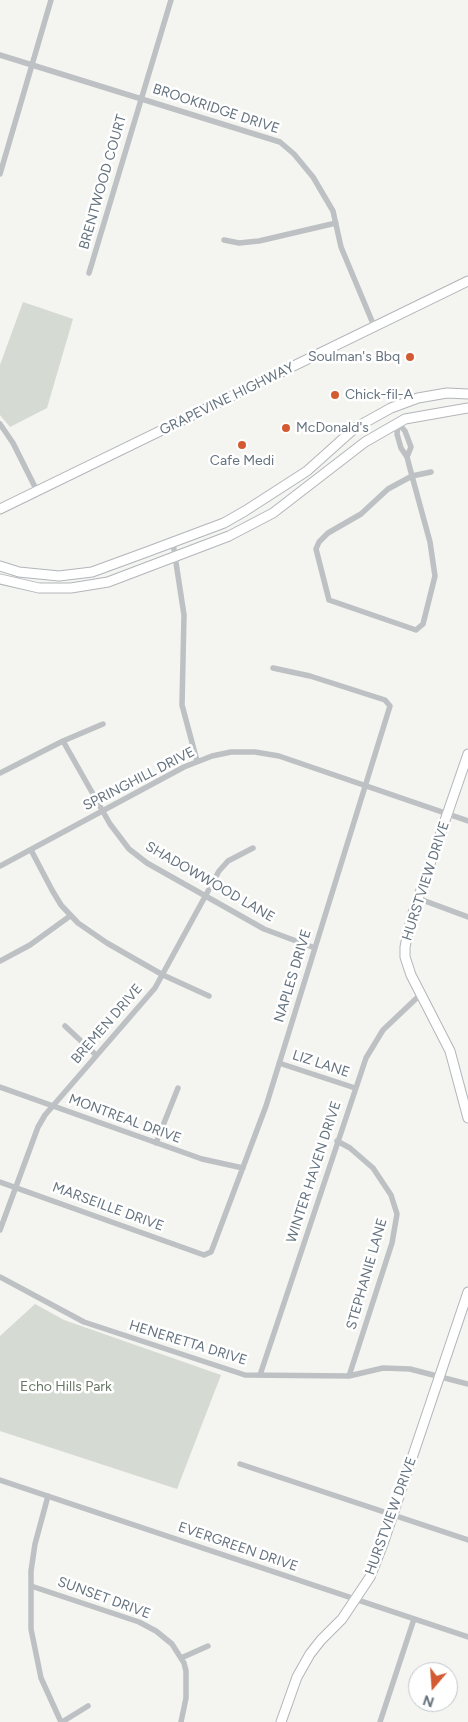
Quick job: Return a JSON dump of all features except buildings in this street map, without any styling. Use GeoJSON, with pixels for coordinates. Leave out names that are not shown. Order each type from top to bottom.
{"type":"FeatureCollection","features":[{"type":"Feature","properties":{"kind":"main road","name":"GRAPEVINE HIGHWAY"},"geometry":{"type":"LineString","coordinates":[[0,509],[468,281]]}},
{"type":"Feature","properties":{"kind":"main road"},"geometry":{"type":"LineString","coordinates":[[0,566],[18,572],[48,576],[78,575],[92,572],[224,523],[307,471],[355,428],[390,408],[418,398],[446,394],[468,394]]}},
{"type":"Feature","properties":{"kind":"main road"},"geometry":{"type":"LineString","coordinates":[[390,408],[398,423]]}},
{"type":"Feature","properties":{"kind":"main road"},"geometry":{"type":"LineString","coordinates":[[0,579],[39,588],[71,588],[108,582],[229,536],[272,513],[365,442],[398,423],[414,417],[468,408]]}},
{"type":"Feature","properties":{"kind":"main road","name":"HURSTVIEW DRIVE"},"geometry":{"type":"LineString","coordinates":[[468,754],[417,898],[406,936],[405,956],[411,975],[422,993],[450,1051],[466,1104],[468,1118]]}},
{"type":"Feature","properties":{"kind":"main road","name":"HURSTVIEW DRIVE"},"geometry":{"type":"LineString","coordinates":[[281,1722],[297,1677],[310,1654],[356,1600],[370,1577],[393,1516],[468,1292]]}},
{"type":"Feature","properties":{"kind":"street"},"geometry":{"type":"LineString","coordinates":[[0,174],[51,0]]}},
{"type":"Feature","properties":{"kind":"street","name":"BRENTWOOD COURT"},"geometry":{"type":"LineString","coordinates":[[89,273],[171,0]]}},
{"type":"Feature","properties":{"kind":"street","name":"BROOKRIDGE DRIVE"},"geometry":{"type":"LineString","coordinates":[[0,55],[280,142],[294,154],[322,190],[333,211],[341,247],[374,326]]}},
{"type":"Feature","properties":{"kind":"street"},"geometry":{"type":"LineString","coordinates":[[224,240],[239,243],[259,241],[336,223]]}},
{"type":"Feature","properties":{"kind":"street"},"geometry":{"type":"LineString","coordinates":[[398,423],[397,434],[401,448],[407,457],[412,476],[430,542],[435,576],[423,624],[416,630],[329,600],[316,549],[319,542],[328,533],[361,514],[388,489],[412,476],[431,472]]}},
{"type":"Feature","properties":{"kind":"street"},"geometry":{"type":"LineString","coordinates":[[398,423],[405,431],[411,447],[407,457]]}},
{"type":"Feature","properties":{"kind":"street"},"geometry":{"type":"LineString","coordinates":[[0,424],[13,443],[37,491]]}},
{"type":"Feature","properties":{"kind":"street"},"geometry":{"type":"LineString","coordinates":[[173,542],[184,615],[182,705],[197,761]]}},
{"type":"Feature","properties":{"kind":"street","name":"NAPLES DRIVE"},"geometry":{"type":"LineString","coordinates":[[208,1254],[213,1247],[243,1168],[279,1063],[390,708],[389,702],[297,672],[272,668]]}},
{"type":"Feature","properties":{"kind":"street"},"geometry":{"type":"LineString","coordinates":[[0,773],[63,741],[103,724]]}},
{"type":"Feature","properties":{"kind":"street","name":"SHADOWWOOD LANE"},"geometry":{"type":"LineString","coordinates":[[63,741],[103,811],[129,849],[147,863],[264,929],[315,948]]}},
{"type":"Feature","properties":{"kind":"street","name":"SPRINGHILL DRIVE"},"geometry":{"type":"LineString","coordinates":[[0,866],[197,761],[231,752],[268,753],[297,761],[468,821]]}},
{"type":"Feature","properties":{"kind":"street","name":"BREMEN DRIVE"},"geometry":{"type":"LineString","coordinates":[[0,1230],[38,1127],[52,1106],[144,1004],[163,975],[219,871],[228,861],[253,848]]}},
{"type":"Feature","properties":{"kind":"street"},"geometry":{"type":"LineString","coordinates":[[31,850],[52,890],[70,916],[107,943],[163,975],[209,996]]}},
{"type":"Feature","properties":{"kind":"street"},"geometry":{"type":"LineString","coordinates":[[417,898],[468,917]]}},
{"type":"Feature","properties":{"kind":"street"},"geometry":{"type":"LineString","coordinates":[[0,961],[30,945],[70,916]]}},
{"type":"Feature","properties":{"kind":"street","name":"WINTER HAVEN DRIVE"},"geometry":{"type":"LineString","coordinates":[[260,1375],[355,1088],[374,1043],[400,1012],[422,993]]}},
{"type":"Feature","properties":{"kind":"street"},"geometry":{"type":"LineString","coordinates":[[65,1026],[96,1055]]}},
{"type":"Feature","properties":{"kind":"street","name":"LIZ LANE"},"geometry":{"type":"LineString","coordinates":[[279,1063],[355,1088]]}},
{"type":"Feature","properties":{"kind":"street","name":"MONTREAL DRIVE"},"geometry":{"type":"LineString","coordinates":[[0,1087],[202,1159],[243,1168]]}},
{"type":"Feature","properties":{"kind":"street"},"geometry":{"type":"LineString","coordinates":[[156,1143],[178,1088]]}},
{"type":"Feature","properties":{"kind":"street","name":"STEPHANIE LANE"},"geometry":{"type":"LineString","coordinates":[[337,1141],[350,1148],[373,1168],[391,1195],[397,1214],[392,1243],[349,1376]]}},
{"type":"Feature","properties":{"kind":"street","name":"MARSEILLE DRIVE"},"geometry":{"type":"LineString","coordinates":[[0,1182],[208,1254]]}},
{"type":"Feature","properties":{"kind":"street","name":"HENERETTA DRIVE"},"geometry":{"type":"LineString","coordinates":[[0,1277],[84,1322],[245,1375],[349,1376],[383,1368],[410,1369],[440,1375],[468,1384]]}},
{"type":"Feature","properties":{"kind":"street"},"geometry":{"type":"LineString","coordinates":[[240,1464],[468,1540]]}},
{"type":"Feature","properties":{"kind":"street","name":"EVERGREEN DRIVE"},"geometry":{"type":"LineString","coordinates":[[0,1480],[468,1637]]}},
{"type":"Feature","properties":{"kind":"street"},"geometry":{"type":"LineString","coordinates":[[48,1496],[35,1544],[31,1586],[31,1629],[48,1699],[61,1722],[88,1706]]}},
{"type":"Feature","properties":{"kind":"street","name":"SUNSET DRIVE"},"geometry":{"type":"LineString","coordinates":[[31,1586],[139,1622],[156,1631],[172,1644],[181,1658],[187,1682],[181,1722]]}},
{"type":"Feature","properties":{"kind":"street"},"geometry":{"type":"LineString","coordinates":[[380,1722],[414,1619]]}},
{"type":"Feature","properties":{"kind":"street"},"geometry":{"type":"LineString","coordinates":[[181,1658],[208,1646]]}},
{"type":"Feature","properties":{"kind":"green space"},"geometry":{"type":"Polygon","coordinates":[[[23,302],[73,319],[47,408],[10,427],[0,415],[0,365],[23,302]]]}},
{"type":"Feature","properties":{"kind":"green space","name":"Echo Hills Park"},"geometry":{"type":"Polygon","coordinates":[[[35,1304],[64,1320],[221,1375],[177,1489],[0,1431],[0,1336],[35,1304]]]}},
{"type":"Feature","properties":{"kind":"place","name":"Soulman's Bbq"},"geometry":{"type":"Point","coordinates":[410,357]}},
{"type":"Feature","properties":{"kind":"place","name":"Chick-fil-A"},"geometry":{"type":"Point","coordinates":[335,395]}},
{"type":"Feature","properties":{"kind":"place","name":"McDonald's"},"geometry":{"type":"Point","coordinates":[286,428]}},
{"type":"Feature","properties":{"kind":"place","name":"Cafe Medi"},"geometry":{"type":"Point","coordinates":[242,445]}}]}
